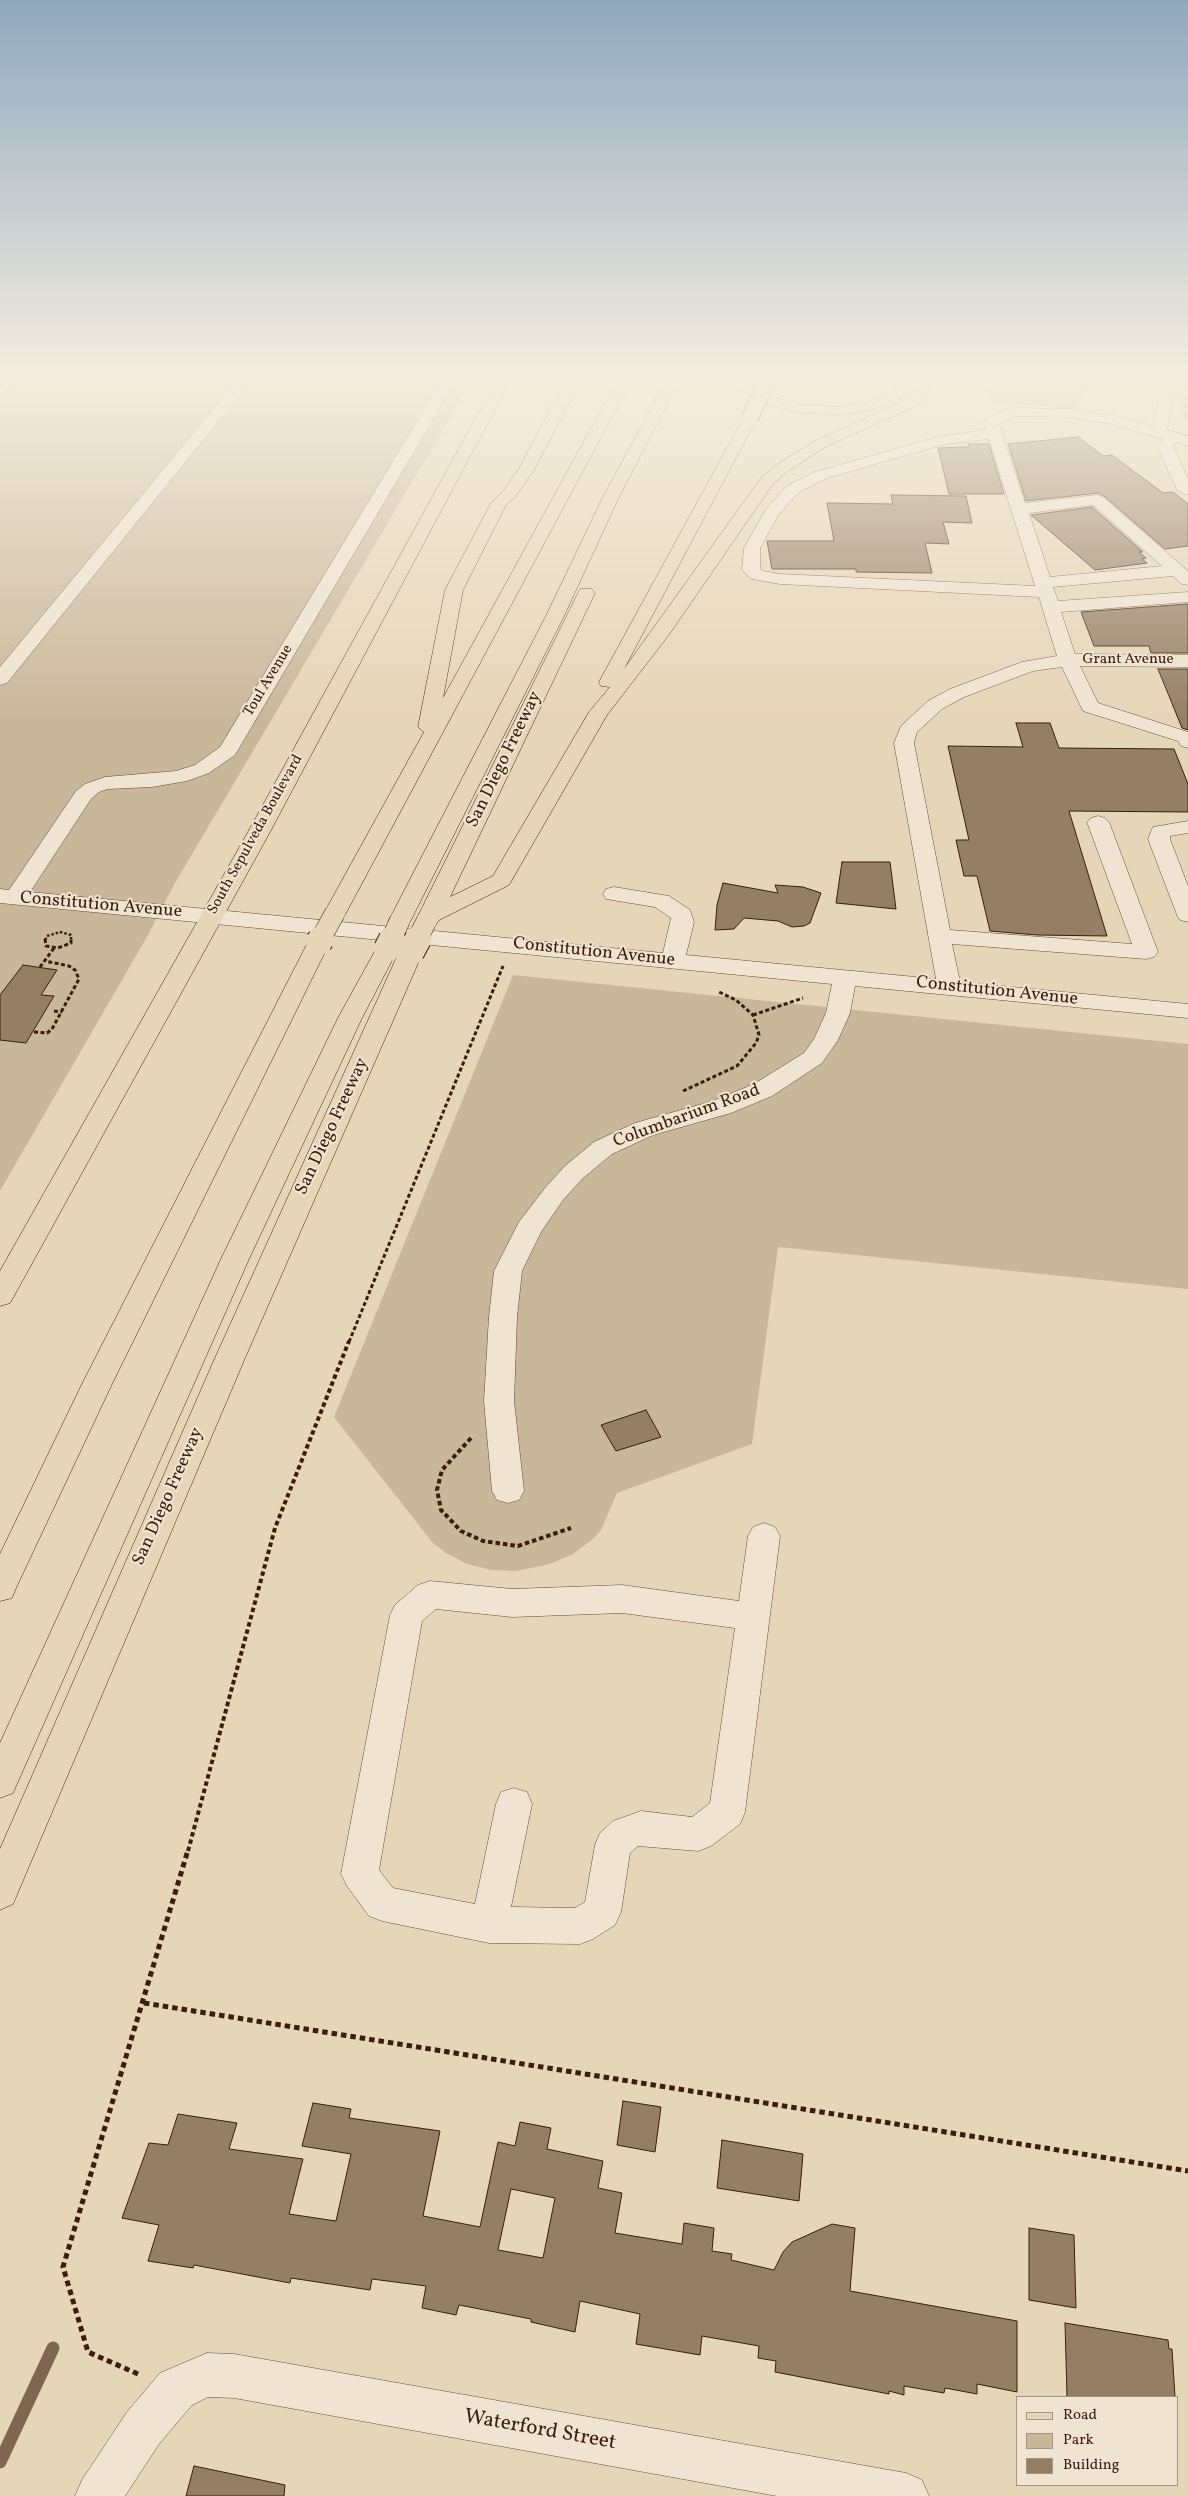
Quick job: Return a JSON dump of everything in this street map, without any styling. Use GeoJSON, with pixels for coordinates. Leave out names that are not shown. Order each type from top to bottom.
{"type":"FeatureCollection","features":[{"type":"Feature","properties":{"kind":"main road","name":"South Sepulveda Boulevard"},"geometry":{"type":"LineString","coordinates":[[0,1296],[264,824],[445,488]]}},
{"type":"Feature","properties":{"kind":"main road"},"geometry":{"type":"LineString","coordinates":[[499,503],[500,488]]}},
{"type":"Feature","properties":{"kind":"main road"},"geometry":{"type":"LineString","coordinates":[[423,754],[454,590],[499,503],[513,488]]}},
{"type":"Feature","properties":{"kind":"main road"},"geometry":{"type":"LineString","coordinates":[[0,1588],[97,1384],[319,942],[566,488]]}},
{"type":"Feature","properties":{"kind":"main road"},"geometry":{"type":"LineString","coordinates":[[0,1782],[235,1259],[350,1018],[399,950],[400,920],[542,641],[616,488]]}},
{"type":"Feature","properties":{"kind":"main road"},"geometry":{"type":"LineString","coordinates":[[631,497],[635,488]]}},
{"type":"Feature","properties":{"kind":"main road"},"geometry":{"type":"LineString","coordinates":[[598,712],[600,697],[712,488]]}},
{"type":"Feature","properties":{"kind":"main road"},"geometry":{"type":"LineString","coordinates":[[428,919],[501,880],[598,712],[612,698],[662,632],[738,520],[762,488]]}},
{"type":"Feature","properties":{"kind":"main road","name":"San Diego Freeway"},"geometry":{"type":"LineString","coordinates":[[0,1892],[254,1304],[399,950],[428,919],[594,577]]}},
{"type":"Feature","properties":{"kind":"street"},"geometry":{"type":"LineString","coordinates":[[0,679],[156,488]]}},
{"type":"Feature","properties":{"kind":"street","name":"Toul Avenue"},"geometry":{"type":"LineString","coordinates":[[7,897],[83,795],[92,788],[105,783],[152,781],[180,777],[202,769],[228,751],[385,488]]}},
{"type":"Feature","properties":{"kind":"street"},"geometry":{"type":"LineString","coordinates":[[794,488],[772,512],[752,548],[751,569],[758,574],[780,579],[1046,594],[1188,597]]}},
{"type":"Feature","properties":{"kind":"street"},"geometry":{"type":"LineString","coordinates":[[1012,488],[1068,660],[1090,707],[1185,737],[1188,742]]}},
{"type":"Feature","properties":{"kind":"street"},"geometry":{"type":"LineString","coordinates":[[1018,509],[1097,500],[1182,575]]}},
{"type":"Feature","properties":{"kind":"street"},"geometry":{"type":"LineString","coordinates":[[1046,594],[1182,575]]}},
{"type":"Feature","properties":{"kind":"street","name":"Grant Avenue"},"geometry":{"type":"LineString","coordinates":[[948,988],[904,743],[908,730],[935,705],[956,692],[1029,666],[1068,660],[1188,661]]}},
{"type":"Feature","properties":{"kind":"street"},"geometry":{"type":"LineString","coordinates":[[939,936],[1146,952],[1098,822]]}},
{"type":"Feature","properties":{"kind":"street"},"geometry":{"type":"LineString","coordinates":[[1188,827],[1169,828],[1160,831],[1159,839],[1188,915]]}},
{"type":"Feature","properties":{"kind":"street"},"geometry":{"type":"LineString","coordinates":[[614,894],[661,901],[682,915],[683,922],[673,961]]}},
{"type":"Feature","properties":{"kind":"street","name":"Constitution Avenue"},"geometry":{"type":"LineString","coordinates":[[7,897],[1188,1011]]}},
{"type":"Feature","properties":{"kind":"street","name":"Columbarium Road"},"geometry":{"type":"LineString","coordinates":[[508,1490],[499,1401],[503,1317],[508,1271],[529,1230],[554,1194],[574,1172],[604,1148],[644,1129],[722,1107],[784,1078],[812,1058],[826,1040],[838,1013],[845,978]]}},
{"type":"Feature","properties":{"kind":"street"},"geometry":{"type":"LineString","coordinates":[[754,1617],[622,1599],[512,1603],[430,1595],[407,1615],[360,1874],[382,1903],[489,1925],[580,1926],[602,1912],[613,1845],[626,1833],[642,1828],[698,1834],[727,1812],[754,1617],[764,1536]]}},
{"type":"Feature","properties":{"kind":"street"},"geometry":{"type":"LineString","coordinates":[[489,1925],[514,1804]]}},
{"type":"Feature","properties":{"kind":"street","name":"Waterford Street"},"geometry":{"type":"LineString","coordinates":[[176,2389],[207,2375],[234,2376],[906,2496]]}},
{"type":"Feature","properties":{"kind":"street"},"geometry":{"type":"LineString","coordinates":[[98,2496],[143,2428],[176,2389]]}},
{"type":"Feature","properties":{"kind":"path"},"geometry":{"type":"LineString","coordinates":[[40,967],[54,948],[67,945],[73,937],[64,932],[47,936],[45,944],[54,948]]}},
{"type":"Feature","properties":{"kind":"path"},"geometry":{"type":"LineString","coordinates":[[176,2389],[88,2352],[63,2267],[175,1897],[275,1528],[363,1304],[511,945]]}},
{"type":"Feature","properties":{"kind":"path"},"geometry":{"type":"LineString","coordinates":[[34,1032],[50,1031],[80,979],[75,970],[69,966],[45,961]]}},
{"type":"Feature","properties":{"kind":"path"},"geometry":{"type":"LineString","coordinates":[[678,1093],[737,1066],[749,1054],[759,1035],[754,1015],[736,1000],[715,990]]}},
{"type":"Feature","properties":{"kind":"path"},"geometry":{"type":"LineString","coordinates":[[754,1015],[804,998]]}},
{"type":"Feature","properties":{"kind":"path"},"geometry":{"type":"LineString","coordinates":[[54,1011],[62,1012]]}},
{"type":"Feature","properties":{"kind":"path"},"geometry":{"type":"LineString","coordinates":[[473,1435],[442,1470],[437,1490],[441,1510],[461,1531],[483,1542],[518,1546],[571,1528]]}},
{"type":"Feature","properties":{"kind":"path"},"geometry":{"type":"LineString","coordinates":[[144,2003],[1188,2171]]}},
{"type":"Feature","properties":{"kind":"green space"},"geometry":{"type":"Polygon","coordinates":[[[0,488],[408,488],[175,883],[148,935],[0,1191],[0,488]]]}},
{"type":"Feature","properties":{"kind":"green space"},"geometry":{"type":"Polygon","coordinates":[[[513,975],[1188,1044],[1188,1289],[778,1247],[752,1444],[617,1493],[601,1530],[593,1539],[573,1554],[550,1564],[517,1571],[491,1570],[467,1564],[446,1553],[432,1542],[334,1417],[513,975]]]}},
{"type":"Feature","properties":{"kind":"building"},"geometry":{"type":"Polygon","coordinates":[[[948,488],[1002,488],[1004,494],[949,494],[948,488]]]}},
{"type":"Feature","properties":{"kind":"building"},"geometry":{"type":"Polygon","coordinates":[[[1022,488],[1157,488],[1163,493],[1173,492],[1188,504],[1188,546],[1165,549],[1104,496],[1098,493],[1026,501],[1022,488]]]}},
{"type":"Feature","properties":{"kind":"building"},"geometry":{"type":"Polygon","coordinates":[[[891,495],[966,496],[972,523],[943,522],[949,544],[925,543],[932,573],[856,572],[856,569],[772,569],[767,541],[834,541],[827,503],[893,504],[891,495]]]}},
{"type":"Feature","properties":{"kind":"building"},"geometry":{"type":"Polygon","coordinates":[[[1092,507],[1143,552],[1139,552],[1146,558],[1142,559],[1147,563],[1095,570],[1031,515],[1092,507]]]}},
{"type":"Feature","properties":{"kind":"building"},"geometry":{"type":"Polygon","coordinates":[[[1188,604],[1188,653],[1151,653],[1149,646],[1094,646],[1081,612],[1188,604]]]}},
{"type":"Feature","properties":{"kind":"building"},"geometry":{"type":"Polygon","coordinates":[[[1158,669],[1188,669],[1188,730],[1182,728],[1158,669]]]}},
{"type":"Feature","properties":{"kind":"building"},"geometry":{"type":"Polygon","coordinates":[[[1016,723],[1050,723],[1059,748],[1174,749],[1188,784],[1188,812],[1069,811],[1107,936],[1037,935],[990,931],[977,876],[964,876],[956,840],[969,840],[948,746],[1023,747],[1016,723]]]}},
{"type":"Feature","properties":{"kind":"building"},"geometry":{"type":"Polygon","coordinates":[[[842,862],[890,862],[896,909],[836,903],[842,862]]]}},
{"type":"Feature","properties":{"kind":"building"},"geometry":{"type":"Polygon","coordinates":[[[723,883],[778,893],[775,885],[803,887],[821,893],[810,923],[804,926],[792,927],[778,921],[744,918],[734,929],[715,930],[717,905],[723,883]]]}},
{"type":"Feature","properties":{"kind":"building"},"geometry":{"type":"Polygon","coordinates":[[[23,965],[57,970],[41,995],[54,996],[26,1043],[0,1040],[0,995],[23,965]]]}},
{"type":"Feature","properties":{"kind":"building"},"geometry":{"type":"Polygon","coordinates":[[[646,1410],[661,1437],[616,1451],[601,1425],[646,1410]]]}},
{"type":"Feature","properties":{"kind":"building"},"geometry":{"type":"Polygon","coordinates":[[[623,2101],[661,2107],[655,2152],[617,2145],[623,2101]]]}},
{"type":"Feature","properties":{"kind":"building"},"geometry":{"type":"Polygon","coordinates":[[[313,2103],[351,2109],[349,2118],[440,2131],[423,2216],[480,2227],[498,2142],[515,2146],[520,2122],[551,2128],[547,2149],[603,2161],[598,2188],[622,2193],[615,2233],[682,2244],[684,2223],[714,2228],[712,2251],[732,2254],[731,2260],[774,2270],[783,2252],[792,2242],[832,2224],[855,2228],[850,2291],[1017,2321],[1017,2392],[977,2384],[977,2394],[945,2388],[944,2393],[904,2386],[904,2395],[889,2391],[889,2394],[775,2372],[776,2361],[758,2358],[759,2346],[702,2336],[700,2355],[636,2344],[640,2314],[580,2301],[575,2332],[531,2322],[531,2319],[459,2305],[456,2315],[422,2308],[426,2286],[372,2279],[370,2290],[291,2278],[290,2283],[194,2265],[193,2268],[148,2261],[159,2225],[122,2218],[149,2143],[168,2145],[178,2114],[237,2123],[229,2149],[303,2159],[289,2214],[336,2221],[351,2154],[302,2146],[313,2103]],[[511,2189],[498,2250],[543,2258],[555,2198],[511,2189]]]}},
{"type":"Feature","properties":{"kind":"building"},"geometry":{"type":"Polygon","coordinates":[[[722,2140],[803,2154],[799,2201],[717,2188],[722,2140]]]}},
{"type":"Feature","properties":{"kind":"building"},"geometry":{"type":"Polygon","coordinates":[[[1029,2228],[1074,2235],[1076,2308],[1029,2300],[1029,2228]]]}},
{"type":"Feature","properties":{"kind":"building"},"geometry":{"type":"Polygon","coordinates":[[[1065,2323],[1168,2340],[1169,2349],[1172,2349],[1175,2396],[1067,2396],[1065,2323]]]}},
{"type":"Feature","properties":{"kind":"building"},"geometry":{"type":"Polygon","coordinates":[[[194,2466],[285,2485],[284,2496],[186,2496],[194,2466]]]}},
{"type":"Feature","properties":{"kind":"waterway"},"geometry":{"type":"LineString","coordinates":[[0,2462],[53,2348]]}}]}
